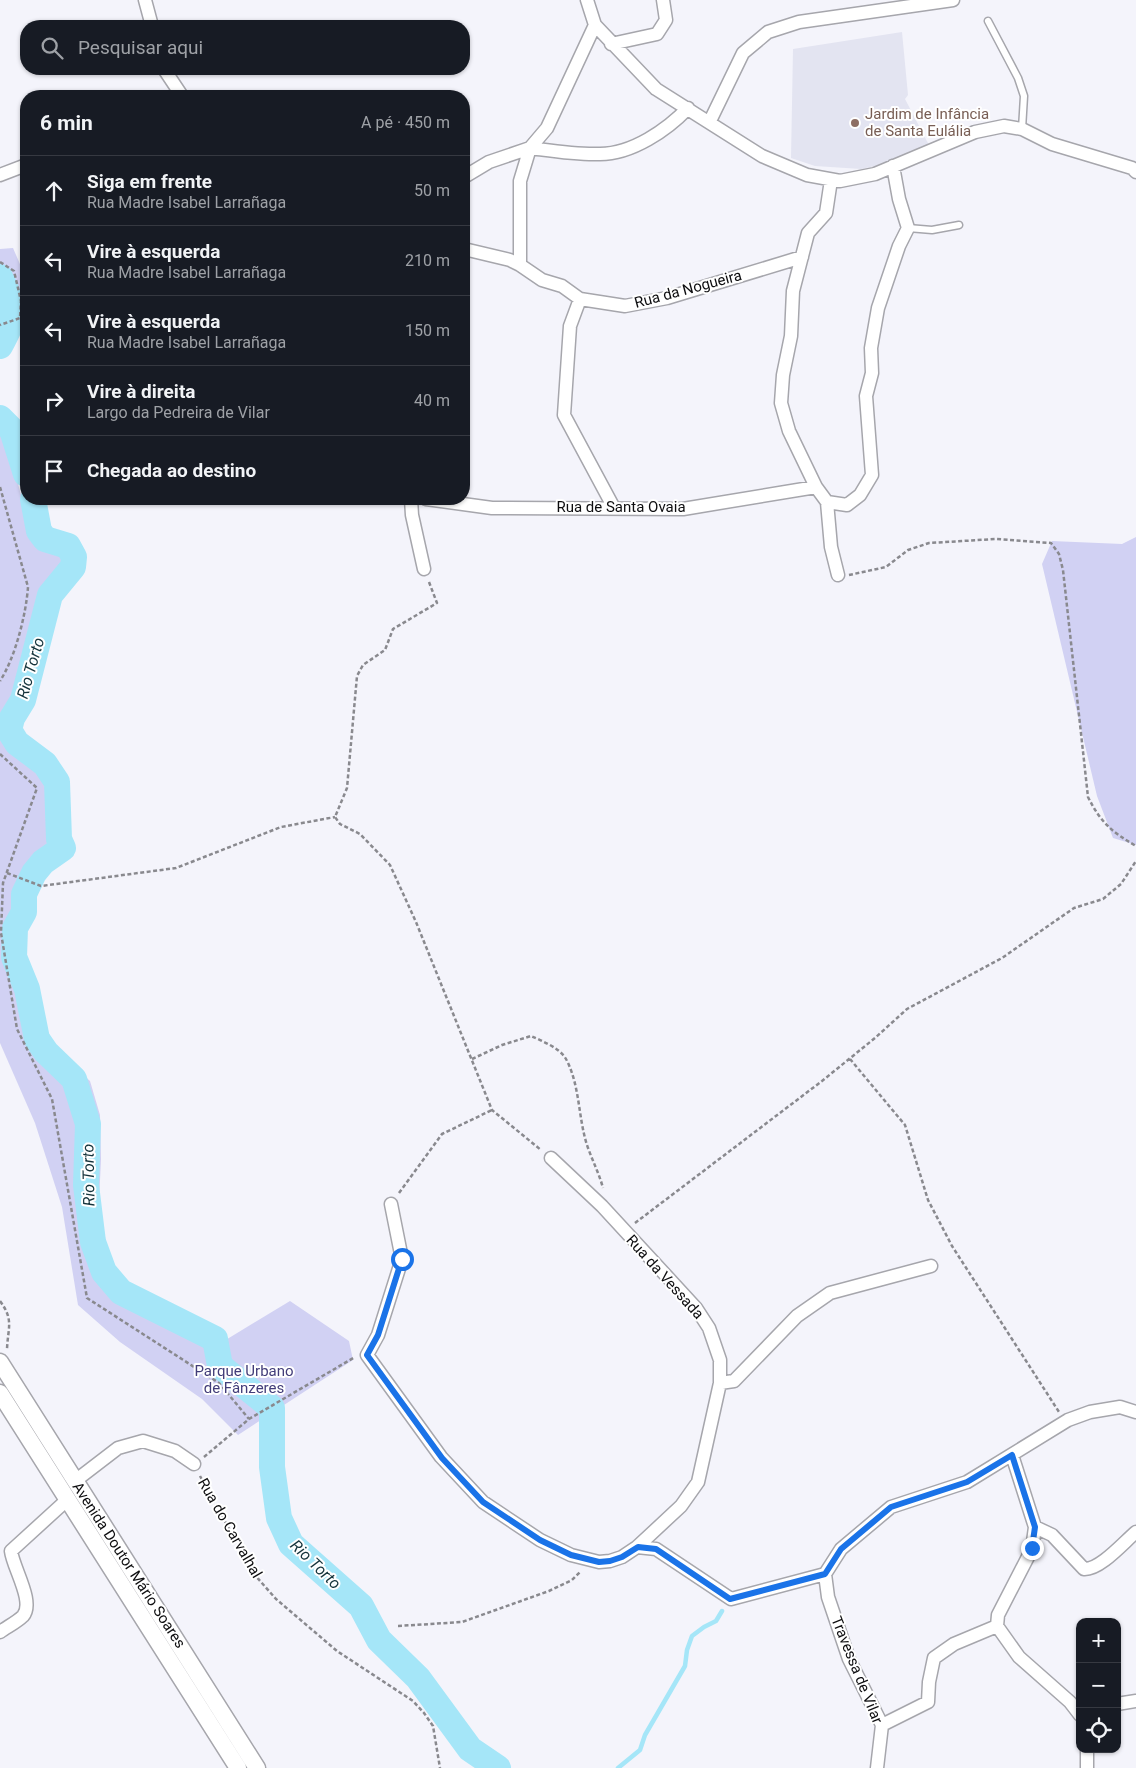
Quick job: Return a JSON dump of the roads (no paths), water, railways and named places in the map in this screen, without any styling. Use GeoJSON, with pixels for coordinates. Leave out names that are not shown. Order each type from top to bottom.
{"type":"FeatureCollection","features":[{"type":"Feature","properties":{"kind":"main road","name":"Avenida Doutor Mário Soares"},"geometry":{"type":"LineString","coordinates":[[0,1362],[257,1768]]}},
{"type":"Feature","properties":{"kind":"main road","name":"Avenida Doutor Mário Soares"},"geometry":{"type":"LineString","coordinates":[[0,1393],[238,1768]]}},
{"type":"Feature","properties":{"kind":"street"},"geometry":{"type":"LineString","coordinates":[[145,0],[150,20]]}},
{"type":"Feature","properties":{"kind":"street"},"geometry":{"type":"LineString","coordinates":[[587,0],[595,25],[611,44],[656,88],[762,156],[807,175],[840,181],[875,174],[975,132],[1004,126],[1022,129],[1052,144],[1132,168],[1136,172]]}},
{"type":"Feature","properties":{"kind":"street"},"geometry":{"type":"LineString","coordinates":[[611,44],[657,34],[666,20],[663,0]]}},
{"type":"Feature","properties":{"kind":"street"},"geometry":{"type":"LineString","coordinates":[[710,121],[743,53],[768,32],[799,22],[884,5],[952,0]]}},
{"type":"Feature","properties":{"kind":"street"},"geometry":{"type":"LineString","coordinates":[[520,265],[520,181],[530,148],[548,128],[595,25]]}},
{"type":"Feature","properties":{"kind":"street"},"geometry":{"type":"LineString","coordinates":[[168,75],[178,90]]}},
{"type":"Feature","properties":{"kind":"street"},"geometry":{"type":"LineString","coordinates":[[470,173],[489,162],[530,148],[602,154],[648,140],[665,129],[688,108]]}},
{"type":"Feature","properties":{"kind":"street"},"geometry":{"type":"LineString","coordinates":[[827,502],[846,505],[860,495],[872,475],[866,396],[872,373],[871,348],[878,308],[899,246],[908,228],[899,199],[893,166]]}},
{"type":"Feature","properties":{"kind":"street"},"geometry":{"type":"LineString","coordinates":[[0,175],[20,167]]}},
{"type":"Feature","properties":{"kind":"street"},"geometry":{"type":"LineString","coordinates":[[830,180],[826,214],[808,233],[793,291],[791,336],[781,403],[789,431],[816,487],[827,502],[830,547],[838,575]]}},
{"type":"Feature","properties":{"kind":"street","name":"Rua da Nogueira"},"geometry":{"type":"LineString","coordinates":[[470,250],[510,260],[542,280],[562,286],[580,299],[625,306],[667,298],[802,256]]}},
{"type":"Feature","properties":{"kind":"street"},"geometry":{"type":"LineString","coordinates":[[580,299],[570,326],[564,415],[614,508]]}},
{"type":"Feature","properties":{"kind":"street","name":"Rua de Santa Ovaia"},"geometry":{"type":"LineString","coordinates":[[470,505],[492,508],[683,509],[816,487]]}},
{"type":"Feature","properties":{"kind":"street"},"geometry":{"type":"LineString","coordinates":[[411,505],[424,569]]}},
{"type":"Feature","properties":{"kind":"street","name":"Rua da Vessada"},"geometry":{"type":"LineString","coordinates":[[391,1204],[402,1259],[378,1335],[367,1355],[442,1458],[483,1502],[540,1540],[571,1555],[610,1561],[622,1557],[638,1547],[681,1506],[698,1482],[720,1383],[720,1360],[709,1328],[696,1308],[602,1206],[551,1158]]}},
{"type":"Feature","properties":{"kind":"street"},"geometry":{"type":"LineString","coordinates":[[720,1383],[734,1381],[797,1316],[830,1293],[931,1266]]}},
{"type":"Feature","properties":{"kind":"street"},"geometry":{"type":"LineString","coordinates":[[638,1547],[656,1549],[730,1599],[825,1574],[841,1549],[891,1507],[967,1482],[1066,1421],[1090,1412],[1120,1407],[1136,1412]]}},
{"type":"Feature","properties":{"kind":"street","name":"Rua do Carvalhal"},"geometry":{"type":"LineString","coordinates":[[75,1481],[118,1448],[143,1440],[199,1461]]}},
{"type":"Feature","properties":{"kind":"street"},"geometry":{"type":"LineString","coordinates":[[1012,1455],[1035,1527],[1032,1548],[998,1615],[997,1626],[1019,1657],[1076,1709]]}},
{"type":"Feature","properties":{"kind":"street"},"geometry":{"type":"LineString","coordinates":[[0,1632],[22,1617],[27,1607],[26,1597],[11,1552],[68,1499]]}},
{"type":"Feature","properties":{"kind":"street"},"geometry":{"type":"LineString","coordinates":[[1035,1527],[1052,1535],[1084,1569],[1090,1569],[1101,1563],[1136,1532]]}},
{"type":"Feature","properties":{"kind":"street","name":"Travessa de Vilar"},"geometry":{"type":"LineString","coordinates":[[825,1574],[828,1597],[849,1659],[882,1725],[877,1768]]}},
{"type":"Feature","properties":{"kind":"street"},"geometry":{"type":"LineString","coordinates":[[882,1725],[928,1702],[929,1682],[934,1658],[954,1644],[997,1626]]}},
{"type":"Feature","properties":{"kind":"street"},"geometry":{"type":"LineString","coordinates":[[1121,1703],[1136,1701]]}},
{"type":"Feature","properties":{"kind":"street"},"geometry":{"type":"LineString","coordinates":[[1086,1753],[1087,1768]]}},
{"type":"Feature","properties":{"kind":"lane"},"geometry":{"type":"LineString","coordinates":[[988,21],[1018,78],[1024,96],[1022,129]]}},
{"type":"Feature","properties":{"kind":"lane"},"geometry":{"type":"LineString","coordinates":[[908,228],[932,230],[959,225]]}},
{"type":"Feature","properties":{"kind":"waterway","name":"Rio Torto"},"geometry":{"type":"LineString","coordinates":[[0,277],[12,305],[12,319],[0,346]]}},
{"type":"Feature","properties":{"kind":"waterway","name":"Rio Torto"},"geometry":{"type":"LineString","coordinates":[[0,418],[12,430],[20,455]]}},
{"type":"Feature","properties":{"kind":"waterway","name":"Rio Torto"},"geometry":{"type":"LineString","coordinates":[[34,505],[39,531],[45,539],[68,546],[74,557],[73,567],[50,595],[23,700],[12,718],[9,730],[17,743],[45,764],[57,782],[59,839],[63,848],[43,862],[34,873],[24,894],[24,912],[15,928],[14,957],[27,989],[37,1039],[46,1052],[74,1079],[88,1124],[86,1185],[93,1242],[104,1272],[121,1292],[215,1339],[220,1366],[272,1408],[272,1467],[279,1518],[291,1544],[361,1606],[379,1640],[418,1678],[470,1749],[498,1768]]}},
{"type":"Feature","properties":{"kind":"waterway"},"geometry":{"type":"LineString","coordinates":[[618,1768],[640,1750],[645,1735],[685,1666],[687,1650],[692,1636],[716,1621],[722,1611]]}},
{"type":"Feature","properties":{"kind":"place","name":"Jardim de Infância de Santa Eulália"},"geometry":{"type":"Point","coordinates":[855,123]}},
{"type":"Feature","properties":{"kind":"park label","name":"Parque Urbano de Fânzeres"},"geometry":{"type":"Point","coordinates":[244,1380]}}]}
